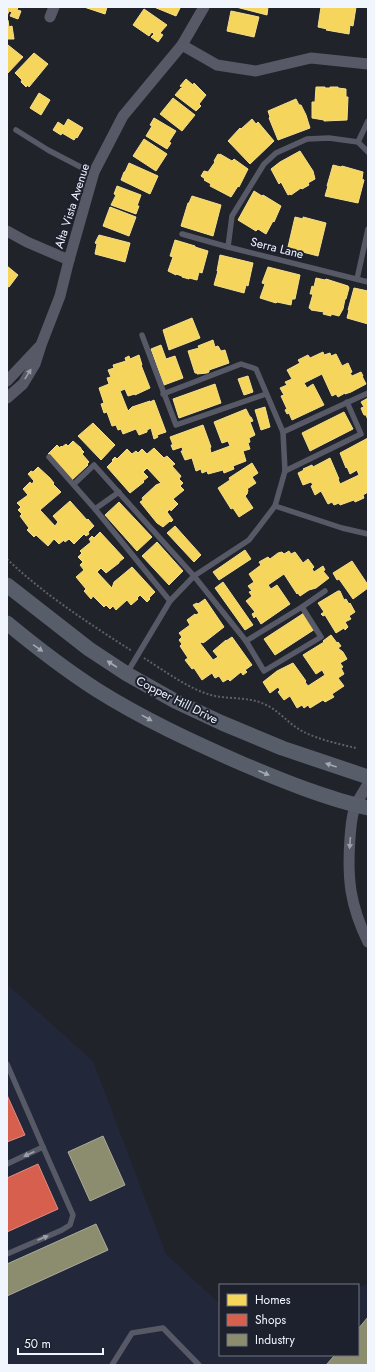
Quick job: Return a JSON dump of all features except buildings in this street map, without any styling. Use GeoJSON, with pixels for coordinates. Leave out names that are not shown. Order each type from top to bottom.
{"type":"FeatureCollection","features":[{"type":"Feature","properties":{"kind":"main road","name":"Copper Hill Drive"},"geometry":{"type":"LineString","coordinates":[[7,585],[89,649],[127,674],[175,701],[222,723],[282,748],[368,777]]}},
{"type":"Feature","properties":{"kind":"main road"},"geometry":{"type":"LineString","coordinates":[[7,623],[31,643],[97,690],[162,726],[226,757],[284,782],[362,807]]}},
{"type":"Feature","properties":{"kind":"street","name":"Alta Vista Avenue"},"geometry":{"type":"LineString","coordinates":[[7,398],[22,384],[35,364],[60,296],[94,174],[123,116],[182,45],[204,7]]}},
{"type":"Feature","properties":{"kind":"street"},"geometry":{"type":"LineString","coordinates":[[182,45],[217,65],[256,71],[311,58],[368,64]]}},
{"type":"Feature","properties":{"kind":"street"},"geometry":{"type":"LineString","coordinates":[[7,231],[27,242],[69,260]]}},
{"type":"Feature","properties":{"kind":"street","name":"Alta Vista Avenue"},"geometry":{"type":"LineString","coordinates":[[7,381],[41,345]]}},
{"type":"Feature","properties":{"kind":"street"},"geometry":{"type":"LineString","coordinates":[[368,784],[362,807],[351,825],[348,864],[352,897],[359,923],[368,942]]}},
{"type":"Feature","properties":{"kind":"lane"},"geometry":{"type":"LineString","coordinates":[[358,142],[368,121]]}},
{"type":"Feature","properties":{"kind":"lane"},"geometry":{"type":"LineString","coordinates":[[16,130],[48,150],[94,174]]}},
{"type":"Feature","properties":{"kind":"lane"},"geometry":{"type":"LineString","coordinates":[[228,247],[232,216],[264,164],[276,153],[307,139],[329,138],[358,142],[368,152]]}},
{"type":"Feature","properties":{"kind":"lane"},"geometry":{"type":"LineString","coordinates":[[357,279],[368,229]]}},
{"type":"Feature","properties":{"kind":"lane","name":"Serra Lane"},"geometry":{"type":"LineString","coordinates":[[182,234],[368,282]]}},
{"type":"Feature","properties":{"kind":"lane"},"geometry":{"type":"LineString","coordinates":[[142,335],[176,425],[266,394]]}},
{"type":"Feature","properties":{"kind":"lane"},"geometry":{"type":"LineString","coordinates":[[127,674],[170,601],[194,576],[249,540],[275,506],[285,470],[283,432],[256,369],[241,364],[164,394]]}},
{"type":"Feature","properties":{"kind":"lane"},"geometry":{"type":"LineString","coordinates":[[283,432],[368,393]]}},
{"type":"Feature","properties":{"kind":"lane"},"geometry":{"type":"LineString","coordinates":[[285,470],[361,434],[347,402]]}},
{"type":"Feature","properties":{"kind":"lane"},"geometry":{"type":"LineString","coordinates":[[49,457],[95,508],[170,601]]}},
{"type":"Feature","properties":{"kind":"lane"},"geometry":{"type":"LineString","coordinates":[[74,484],[94,465],[194,576],[246,641],[264,671],[321,637],[302,607]]}},
{"type":"Feature","properties":{"kind":"lane"},"geometry":{"type":"LineString","coordinates":[[95,508],[119,492]]}},
{"type":"Feature","properties":{"kind":"lane"},"geometry":{"type":"LineString","coordinates":[[275,506],[342,528],[368,534]]}},
{"type":"Feature","properties":{"kind":"lane"},"geometry":{"type":"LineString","coordinates":[[246,641],[302,607],[325,591]]}},
{"type":"Feature","properties":{"kind":"lane"},"geometry":{"type":"LineString","coordinates":[[7,1064],[73,1216],[70,1226],[7,1254]]}},
{"type":"Feature","properties":{"kind":"lane"},"geometry":{"type":"LineString","coordinates":[[7,1164],[43,1148]]}},
{"type":"Feature","properties":{"kind":"lane"},"geometry":{"type":"LineString","coordinates":[[112,1365],[132,1333],[163,1328],[199,1365]]}},
{"type":"Feature","properties":{"kind":"path"},"geometry":{"type":"LineString","coordinates":[[7,559],[58,601],[96,629],[199,690],[209,695],[223,698],[247,698],[265,704],[303,732],[335,743],[356,748]]}},
{"type":"Feature","properties":{"kind":"shaded area"},"geometry":{"type":"Polygon","coordinates":[[[7,984],[93,1061],[166,1254],[219,1303],[219,1356],[359,1356],[359,1287],[368,1284],[368,1365],[7,1365],[7,984]]]}}]}
